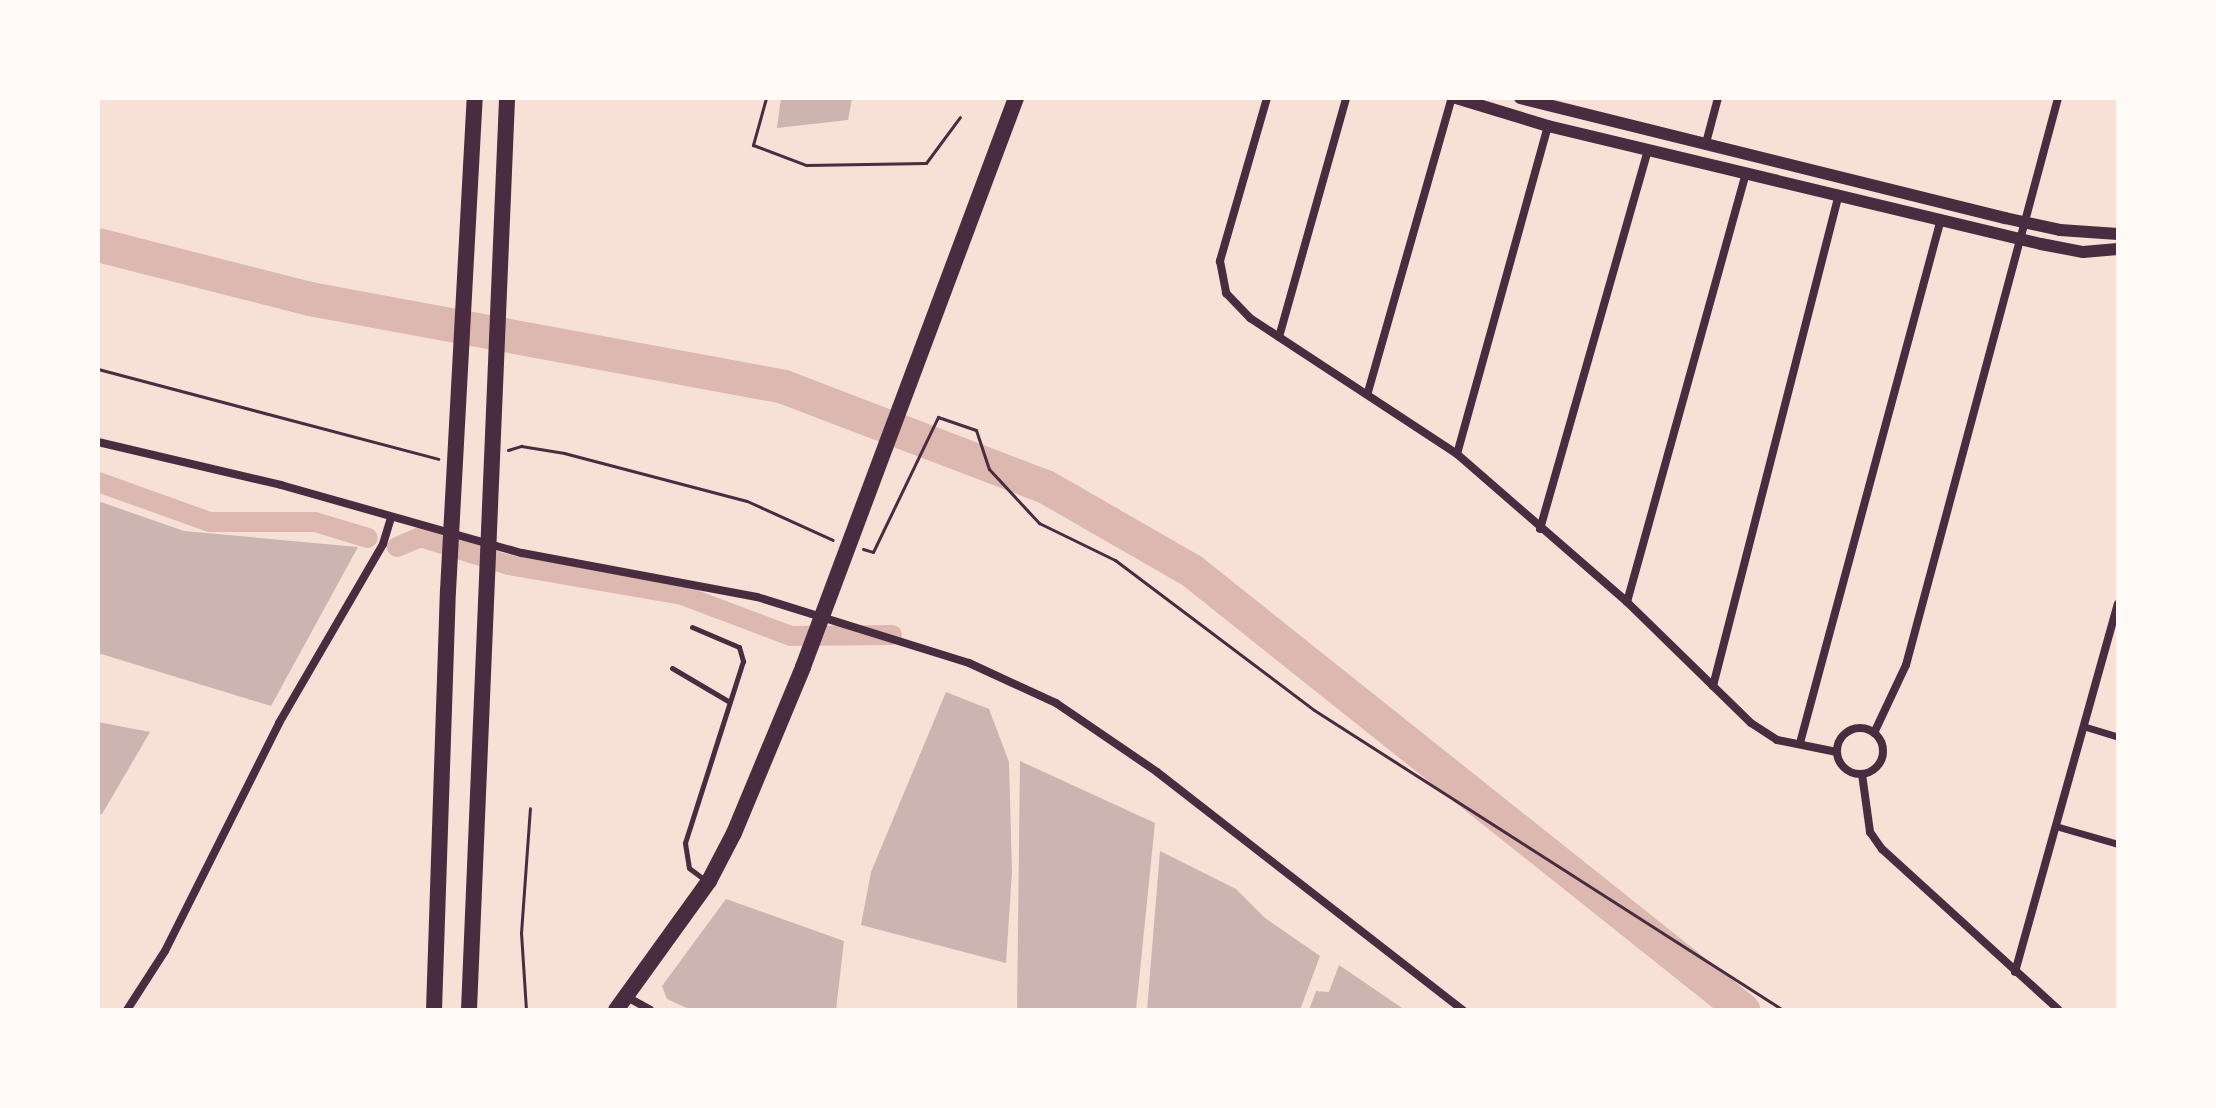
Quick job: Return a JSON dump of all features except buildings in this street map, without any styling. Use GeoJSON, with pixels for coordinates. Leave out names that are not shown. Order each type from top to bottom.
{"type":"FeatureCollection","features":[{"type":"Feature","properties":{"kind":"main road"},"geometry":{"type":"LineString","coordinates":[[434,1010],[448,591],[475,98]]}},
{"type":"Feature","properties":{"kind":"main road"},"geometry":{"type":"LineString","coordinates":[[469,1010],[507,98]]}},
{"type":"Feature","properties":{"kind":"main road"},"geometry":{"type":"LineString","coordinates":[[616,1010],[709,881],[803,667],[1016,98]]}},
{"type":"Feature","properties":{"kind":"street"},"geometry":{"type":"LineString","coordinates":[[1267,98],[1220,261],[1226,293],[1279,337],[1368,392],[1457,454],[1627,602],[1751,723],[1777,740],[1837,752]]}},
{"type":"Feature","properties":{"kind":"street"},"geometry":{"type":"LineString","coordinates":[[1279,337],[1346,98]]}},
{"type":"Feature","properties":{"kind":"street"},"geometry":{"type":"LineString","coordinates":[[1368,392],[1454,98],[1648,151],[1840,193],[2021,238],[2083,252],[2118,249]]}},
{"type":"Feature","properties":{"kind":"street"},"geometry":{"type":"LineString","coordinates":[[1706,143],[1718,98]]}},
{"type":"Feature","properties":{"kind":"street"},"geometry":{"type":"LineString","coordinates":[[1837,752],[1844,768],[1862,774],[1874,769],[1882,757],[1874,733],[1906,665],[2058,98]]}},
{"type":"Feature","properties":{"kind":"street"},"geometry":{"type":"LineString","coordinates":[[1526,99],[2026,223],[2118,234]]}},
{"type":"Feature","properties":{"kind":"street"},"geometry":{"type":"LineString","coordinates":[[1457,454],[1548,126]]}},
{"type":"Feature","properties":{"kind":"street"},"geometry":{"type":"LineString","coordinates":[[1540,529],[1648,151]]}},
{"type":"Feature","properties":{"kind":"street"},"geometry":{"type":"LineString","coordinates":[[1627,602],[1746,174]]}},
{"type":"Feature","properties":{"kind":"street"},"geometry":{"type":"LineString","coordinates":[[1713,686],[1840,193]]}},
{"type":"Feature","properties":{"kind":"street"},"geometry":{"type":"LineString","coordinates":[[1800,743],[1941,219]]}},
{"type":"Feature","properties":{"kind":"street"},"geometry":{"type":"LineString","coordinates":[[98,442],[266,481],[391,518],[613,573],[757,597],[969,663],[1056,703],[1157,772],[1463,1010]]}},
{"type":"Feature","properties":{"kind":"street"},"geometry":{"type":"LineString","coordinates":[[127,1010],[165,951],[279,723],[383,544],[391,518]]}},
{"type":"Feature","properties":{"kind":"street"},"geometry":{"type":"LineString","coordinates":[[2015,972],[2114,636],[2118,604]]}},
{"type":"Feature","properties":{"kind":"street"},"geometry":{"type":"LineString","coordinates":[[2086,727],[2118,737]]}},
{"type":"Feature","properties":{"kind":"street"},"geometry":{"type":"LineString","coordinates":[[1837,752],[1852,729],[1874,733]]}},
{"type":"Feature","properties":{"kind":"street"},"geometry":{"type":"LineString","coordinates":[[1862,774],[1870,832],[1882,849],[2059,1010]]}},
{"type":"Feature","properties":{"kind":"street"},"geometry":{"type":"LineString","coordinates":[[2059,827],[2118,844]]}},
{"type":"Feature","properties":{"kind":"street"},"geometry":{"type":"LineString","coordinates":[[627,997],[648,1010]]}},
{"type":"Feature","properties":{"kind":"lane"},"geometry":{"type":"LineString","coordinates":[[692,627],[742,653],[684,858],[709,881]]}},
{"type":"Feature","properties":{"kind":"lane"},"geometry":{"type":"LineString","coordinates":[[672,668],[728,701]]}},
{"type":"Feature","properties":{"kind":"path"},"geometry":{"type":"LineString","coordinates":[[766,98],[753,145],[806,165],[926,163],[960,117]]}},
{"type":"Feature","properties":{"kind":"path"},"geometry":{"type":"LineString","coordinates":[[98,369],[380,447],[443,459]]}},
{"type":"Feature","properties":{"kind":"path"},"geometry":{"type":"LineString","coordinates":[[850,545],[873,552],[938,417],[976,430],[989,469],[1039,523],[1115,560],[1314,710],[1783,1010]]}},
{"type":"Feature","properties":{"kind":"path"},"geometry":{"type":"LineString","coordinates":[[496,453],[521,446],[564,453],[747,501],[838,542]]}},
{"type":"Feature","properties":{"kind":"path"},"geometry":{"type":"LineString","coordinates":[[526,1010],[521,933],[530,808]]}},
{"type":"Feature","properties":{"kind":"waterway"},"geometry":{"type":"LineString","coordinates":[[98,245],[310,299],[784,387],[1046,487],[1192,571],[1743,1010]]}},
{"type":"Feature","properties":{"kind":"waterway"},"geometry":{"type":"LineString","coordinates":[[98,482],[210,522],[315,522],[368,538]]}},
{"type":"Feature","properties":{"kind":"waterway"},"geometry":{"type":"LineString","coordinates":[[397,547],[420,537],[509,565],[682,595],[791,636],[892,635]]}}]}
